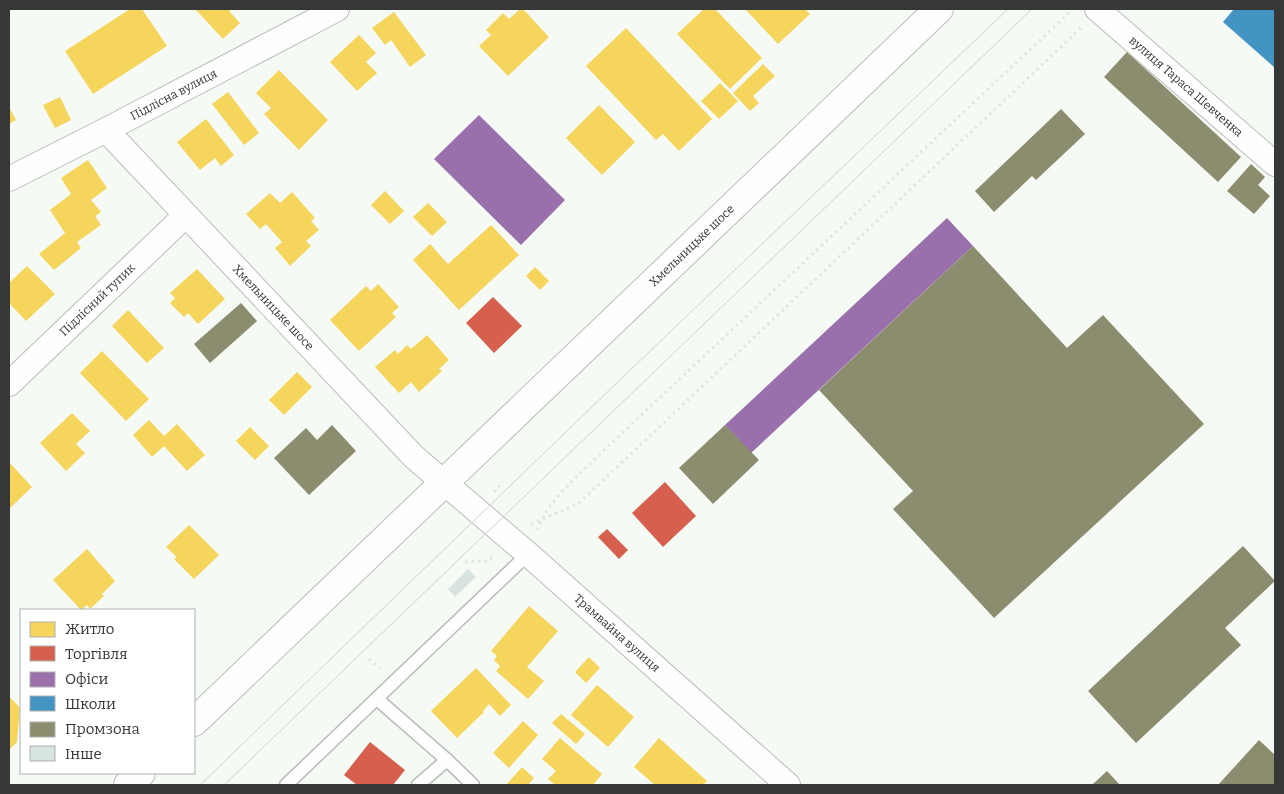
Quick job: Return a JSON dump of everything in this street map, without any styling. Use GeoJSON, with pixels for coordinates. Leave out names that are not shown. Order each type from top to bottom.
{"type":"FeatureCollection","features":[{"type":"Feature","properties":{"kind":"main road","name":"Хмельницьке шосе"},"geometry":{"type":"LineString","coordinates":[[195,721],[939,9]]}},
{"type":"Feature","properties":{"kind":"main road"},"geometry":{"type":"LineString","coordinates":[[128,785],[140,774]]}},
{"type":"Feature","properties":{"kind":"street","name":"Підлісна вулиця"},"geometry":{"type":"LineString","coordinates":[[9,178],[106,130],[337,9]]}},
{"type":"Feature","properties":{"kind":"street","name":"вулиця Тараса Шевченка"},"geometry":{"type":"LineString","coordinates":[[1098,10],[1275,164]]}},
{"type":"Feature","properties":{"kind":"street","name":"Хмельницьке шосе"},"geometry":{"type":"LineString","coordinates":[[106,130],[414,457],[444,482]]}},
{"type":"Feature","properties":{"kind":"street","name":"Підлісний тупик"},"geometry":{"type":"LineString","coordinates":[[9,384],[186,215]]}},
{"type":"Feature","properties":{"kind":"street","name":"Трамвайна вулиця"},"geometry":{"type":"LineString","coordinates":[[444,482],[510,538],[788,785]]}},
{"type":"Feature","properties":{"kind":"lane"},"geometry":{"type":"LineString","coordinates":[[286,785],[528,554]]}},
{"type":"Feature","properties":{"kind":"lane"},"geometry":{"type":"LineString","coordinates":[[377,699],[473,785]]}},
{"type":"Feature","properties":{"kind":"lane"},"geometry":{"type":"LineString","coordinates":[[418,785],[447,760]]}},
{"type":"Feature","properties":{"kind":"path"},"geometry":{"type":"LineString","coordinates":[[528,554],[541,520],[555,499],[600,454],[1074,9]]}},
{"type":"Feature","properties":{"kind":"path"},"geometry":{"type":"LineString","coordinates":[[465,562],[488,561],[519,528],[578,504],[1098,10]]}},
{"type":"Feature","properties":{"kind":"path"},"geometry":{"type":"LineString","coordinates":[[493,491],[503,482]]}},
{"type":"Feature","properties":{"kind":"path"},"geometry":{"type":"LineString","coordinates":[[370,659],[382,671]]}},
{"type":"Feature","properties":{"kind":"building: Житло"},"geometry":{"type":"Polygon","coordinates":[[[130,9],[142,9],[167,46],[93,94],[65,51],[130,9]]]}},
{"type":"Feature","properties":{"kind":"building: Житло"},"geometry":{"type":"Polygon","coordinates":[[[195,9],[232,9],[229,11],[240,23],[223,39],[195,9]]]}},
{"type":"Feature","properties":{"kind":"building: Житло"},"geometry":{"type":"Polygon","coordinates":[[[520,9],[523,9],[549,37],[508,76],[479,46],[491,35],[486,30],[503,13],[509,19],[520,9]]]}},
{"type":"Feature","properties":{"kind":"building: Житло"},"geometry":{"type":"Polygon","coordinates":[[[704,9],[715,9],[762,58],[730,89],[677,34],[704,9]]]}},
{"type":"Feature","properties":{"kind":"building: Житло"},"geometry":{"type":"Polygon","coordinates":[[[745,9],[805,9],[810,14],[778,44],[745,9]]]}},
{"type":"Feature","properties":{"kind":"building: Житло"},"geometry":{"type":"Polygon","coordinates":[[[394,12],[426,55],[410,67],[391,40],[385,45],[372,28],[394,12]]]}},
{"type":"Feature","properties":{"kind":"building: Житло"},"geometry":{"type":"Polygon","coordinates":[[[626,28],[712,119],[679,151],[663,134],[656,140],[586,66],[626,28]]]}},
{"type":"Feature","properties":{"kind":"building: Житло"},"geometry":{"type":"Polygon","coordinates":[[[359,35],[376,53],[366,62],[377,73],[357,91],[330,62],[359,35]]]}},
{"type":"Feature","properties":{"kind":"building: Житло"},"geometry":{"type":"Polygon","coordinates":[[[763,64],[775,76],[753,96],[759,103],[750,111],[733,93],[763,64]]]}},
{"type":"Feature","properties":{"kind":"building: Житло"},"geometry":{"type":"Polygon","coordinates":[[[279,70],[328,120],[299,150],[264,114],[271,108],[256,93],[279,70]]]}},
{"type":"Feature","properties":{"kind":"building: Житло"},"geometry":{"type":"Polygon","coordinates":[[[720,83],[738,101],[719,119],[701,101],[720,83]]]}},
{"type":"Feature","properties":{"kind":"building: Житло"},"geometry":{"type":"Polygon","coordinates":[[[228,92],[259,133],[244,145],[212,104],[228,92]]]}},
{"type":"Feature","properties":{"kind":"building: Житло"},"geometry":{"type":"Polygon","coordinates":[[[60,97],[71,120],[55,128],[43,105],[60,97]]]}},
{"type":"Feature","properties":{"kind":"building: Житло"},"geometry":{"type":"Polygon","coordinates":[[[599,105],[635,142],[602,175],[566,138],[599,105]]]}},
{"type":"Feature","properties":{"kind":"building: Житло"},"geometry":{"type":"Polygon","coordinates":[[[9,107],[16,120],[9,124],[9,107]]]}},
{"type":"Feature","properties":{"kind":"building: Житло"},"geometry":{"type":"Polygon","coordinates":[[[206,119],[234,155],[221,166],[215,158],[200,170],[177,142],[206,119]]]}},
{"type":"Feature","properties":{"kind":"building: Житло"},"geometry":{"type":"Polygon","coordinates":[[[88,160],[107,188],[91,200],[101,212],[95,216],[101,225],[77,242],[81,248],[54,270],[39,254],[65,233],[50,210],[71,194],[61,178],[88,160]]]}},
{"type":"Feature","properties":{"kind":"building: Житло"},"geometry":{"type":"Polygon","coordinates":[[[385,191],[404,211],[390,224],[371,205],[385,191]]]}},
{"type":"Feature","properties":{"kind":"building: Житло"},"geometry":{"type":"Polygon","coordinates":[[[292,192],[315,218],[311,221],[319,230],[306,241],[311,246],[290,266],[275,248],[282,242],[266,224],[260,229],[246,214],[270,193],[280,203],[292,192]]]}},
{"type":"Feature","properties":{"kind":"building: Житло"},"geometry":{"type":"Polygon","coordinates":[[[428,203],[447,222],[432,236],[413,217],[428,203]]]}},
{"type":"Feature","properties":{"kind":"building: Житло"},"geometry":{"type":"Polygon","coordinates":[[[491,225],[519,255],[459,310],[413,260],[430,244],[448,264],[491,225]]]}},
{"type":"Feature","properties":{"kind":"building: Житло"},"geometry":{"type":"Polygon","coordinates":[[[27,266],[55,294],[26,321],[9,303],[9,283],[27,266]]]}},
{"type":"Feature","properties":{"kind":"building: Житло"},"geometry":{"type":"Polygon","coordinates":[[[535,267],[549,281],[540,290],[526,276],[535,267]]]}},
{"type":"Feature","properties":{"kind":"building: Житло"},"geometry":{"type":"Polygon","coordinates":[[[197,269],[225,299],[198,324],[188,313],[184,317],[170,303],[175,298],[170,293],[197,269]]]}},
{"type":"Feature","properties":{"kind":"building: Житло"},"geometry":{"type":"Polygon","coordinates":[[[378,284],[399,307],[392,313],[396,317],[359,351],[330,320],[366,286],[371,291],[378,284]]]}},
{"type":"Feature","properties":{"kind":"building: Житло"},"geometry":{"type":"Polygon","coordinates":[[[128,310],[164,348],[147,363],[112,326],[128,310]]]}},
{"type":"Feature","properties":{"kind":"building: Житло"},"geometry":{"type":"Polygon","coordinates":[[[427,335],[449,360],[439,369],[442,371],[419,392],[411,382],[399,393],[375,367],[395,350],[398,354],[407,345],[411,349],[427,335]]]}},
{"type":"Feature","properties":{"kind":"building: Житло"},"geometry":{"type":"Polygon","coordinates":[[[102,351],[149,399],[126,421],[80,373],[102,351]]]}},
{"type":"Feature","properties":{"kind":"building: Житло"},"geometry":{"type":"Polygon","coordinates":[[[297,372],[312,387],[284,415],[269,400],[297,372]]]}},
{"type":"Feature","properties":{"kind":"building: Житло"},"geometry":{"type":"Polygon","coordinates":[[[72,413],[90,431],[76,444],[85,453],[66,471],[40,443],[72,413]]]}},
{"type":"Feature","properties":{"kind":"building: Житло"},"geometry":{"type":"Polygon","coordinates":[[[149,420],[164,436],[177,424],[205,455],[187,471],[164,446],[152,457],[133,435],[149,420]]]}},
{"type":"Feature","properties":{"kind":"building: Житло"},"geometry":{"type":"Polygon","coordinates":[[[250,427],[269,446],[255,460],[236,441],[250,427]]]}},
{"type":"Feature","properties":{"kind":"building: Житло"},"geometry":{"type":"Polygon","coordinates":[[[9,462],[32,487],[9,509],[9,462]]]}},
{"type":"Feature","properties":{"kind":"building: Житло"},"geometry":{"type":"Polygon","coordinates":[[[189,525],[219,555],[194,579],[174,559],[177,557],[166,547],[189,525]]]}},
{"type":"Feature","properties":{"kind":"building: Житло"},"geometry":{"type":"Polygon","coordinates":[[[87,549],[115,581],[102,594],[104,596],[90,609],[87,605],[80,609],[53,580],[87,549]]]}},
{"type":"Feature","properties":{"kind":"building: Житло"},"geometry":{"type":"Polygon","coordinates":[[[529,606],[558,631],[527,667],[544,681],[528,699],[496,671],[500,666],[494,660],[497,656],[491,651],[529,606]]]}},
{"type":"Feature","properties":{"kind":"building: Житло"},"geometry":{"type":"Polygon","coordinates":[[[589,657],[600,668],[586,683],[575,672],[589,657]]]}},
{"type":"Feature","properties":{"kind":"building: Житло"},"geometry":{"type":"Polygon","coordinates":[[[476,668],[511,705],[500,716],[489,704],[484,712],[457,738],[431,711],[476,668]]]}},
{"type":"Feature","properties":{"kind":"building: Житло"},"geometry":{"type":"Polygon","coordinates":[[[597,685],[634,717],[608,747],[571,715],[597,685]]]}},
{"type":"Feature","properties":{"kind":"building: Житло"},"geometry":{"type":"Polygon","coordinates":[[[9,696],[20,708],[17,742],[9,750],[9,696]]]}},
{"type":"Feature","properties":{"kind":"building: Житло"},"geometry":{"type":"Polygon","coordinates":[[[561,714],[585,734],[576,744],[552,723],[561,714]]]}},
{"type":"Feature","properties":{"kind":"building: Житло"},"geometry":{"type":"Polygon","coordinates":[[[523,721],[538,735],[509,768],[493,753],[523,721]]]}},
{"type":"Feature","properties":{"kind":"building: Житло"},"geometry":{"type":"Polygon","coordinates":[[[560,738],[602,774],[593,785],[555,785],[548,779],[556,771],[542,759],[560,738]]]}},
{"type":"Feature","properties":{"kind":"building: Житло"},"geometry":{"type":"Polygon","coordinates":[[[659,738],[707,781],[703,785],[655,785],[634,767],[659,738]]]}},
{"type":"Feature","properties":{"kind":"building: Житло"},"geometry":{"type":"Polygon","coordinates":[[[522,767],[534,778],[528,785],[506,785],[522,767]]]}},
{"type":"Feature","properties":{"kind":"building: Торгівля"},"geometry":{"type":"Polygon","coordinates":[[[493,297],[522,326],[494,353],[466,323],[493,297]]]}},
{"type":"Feature","properties":{"kind":"building: Торгівля"},"geometry":{"type":"Polygon","coordinates":[[[665,482],[696,516],[663,547],[632,513],[665,482]]]}},
{"type":"Feature","properties":{"kind":"building: Торгівля"},"geometry":{"type":"Polygon","coordinates":[[[607,529],[628,550],[619,559],[598,537],[607,529]]]}},
{"type":"Feature","properties":{"kind":"building: Торгівля"},"geometry":{"type":"Polygon","coordinates":[[[370,742],[405,770],[393,785],[357,785],[344,775],[370,742]]]}},
{"type":"Feature","properties":{"kind":"building: Офіси"},"geometry":{"type":"Polygon","coordinates":[[[479,115],[565,200],[521,245],[434,159],[479,115]]]}},
{"type":"Feature","properties":{"kind":"building: Офіси"},"geometry":{"type":"Polygon","coordinates":[[[947,218],[973,246],[751,453],[725,425],[947,218]]]}},
{"type":"Feature","properties":{"kind":"building: Школи"},"geometry":{"type":"Polygon","coordinates":[[[1234,9],[1275,9],[1275,68],[1223,22],[1234,9]]]}},
{"type":"Feature","properties":{"kind":"building: Промзона"},"geometry":{"type":"Polygon","coordinates":[[[1127,52],[1241,157],[1218,182],[1104,77],[1127,52]]]}},
{"type":"Feature","properties":{"kind":"building: Промзона"},"geometry":{"type":"Polygon","coordinates":[[[1061,109],[1085,134],[1036,180],[1032,176],[994,212],[975,191],[1061,109]]]}},
{"type":"Feature","properties":{"kind":"building: Промзона"},"geometry":{"type":"Polygon","coordinates":[[[1251,164],[1265,177],[1258,185],[1270,196],[1254,214],[1227,191],[1251,164]]]}},
{"type":"Feature","properties":{"kind":"building: Промзона"},"geometry":{"type":"Polygon","coordinates":[[[973,246],[1067,348],[1103,315],[1204,424],[994,618],[893,509],[913,491],[819,390],[973,246]]]}},
{"type":"Feature","properties":{"kind":"building: Промзона"},"geometry":{"type":"Polygon","coordinates":[[[241,303],[257,321],[210,363],[194,344],[241,303]]]}},
{"type":"Feature","properties":{"kind":"building: Промзона"},"geometry":{"type":"Polygon","coordinates":[[[332,425],[356,451],[309,495],[274,458],[306,428],[317,440],[332,425]]]}},
{"type":"Feature","properties":{"kind":"building: Промзона"},"geometry":{"type":"Polygon","coordinates":[[[725,425],[759,460],[713,504],[679,468],[725,425]]]}},
{"type":"Feature","properties":{"kind":"building: Промзона"},"geometry":{"type":"Polygon","coordinates":[[[1243,546],[1275,581],[1225,628],[1241,645],[1136,743],[1088,691],[1243,546]]]}},
{"type":"Feature","properties":{"kind":"building: Промзона"},"geometry":{"type":"Polygon","coordinates":[[[1259,740],[1275,755],[1275,785],[1218,785],[1259,740]]]}},
{"type":"Feature","properties":{"kind":"building: Промзона"},"geometry":{"type":"Polygon","coordinates":[[[1107,771],[1120,785],[1093,784],[1107,771]]]}},
{"type":"Feature","properties":{"kind":"building: Інше"},"geometry":{"type":"Polygon","coordinates":[[[468,569],[476,577],[455,597],[448,589],[468,569]]]}},
{"type":"Feature","properties":{"kind":"tram line"},"geometry":{"type":"LineString","coordinates":[[200,785],[1008,9]]}},
{"type":"Feature","properties":{"kind":"tram line"},"geometry":{"type":"LineString","coordinates":[[224,785],[1032,9]]}}]}
